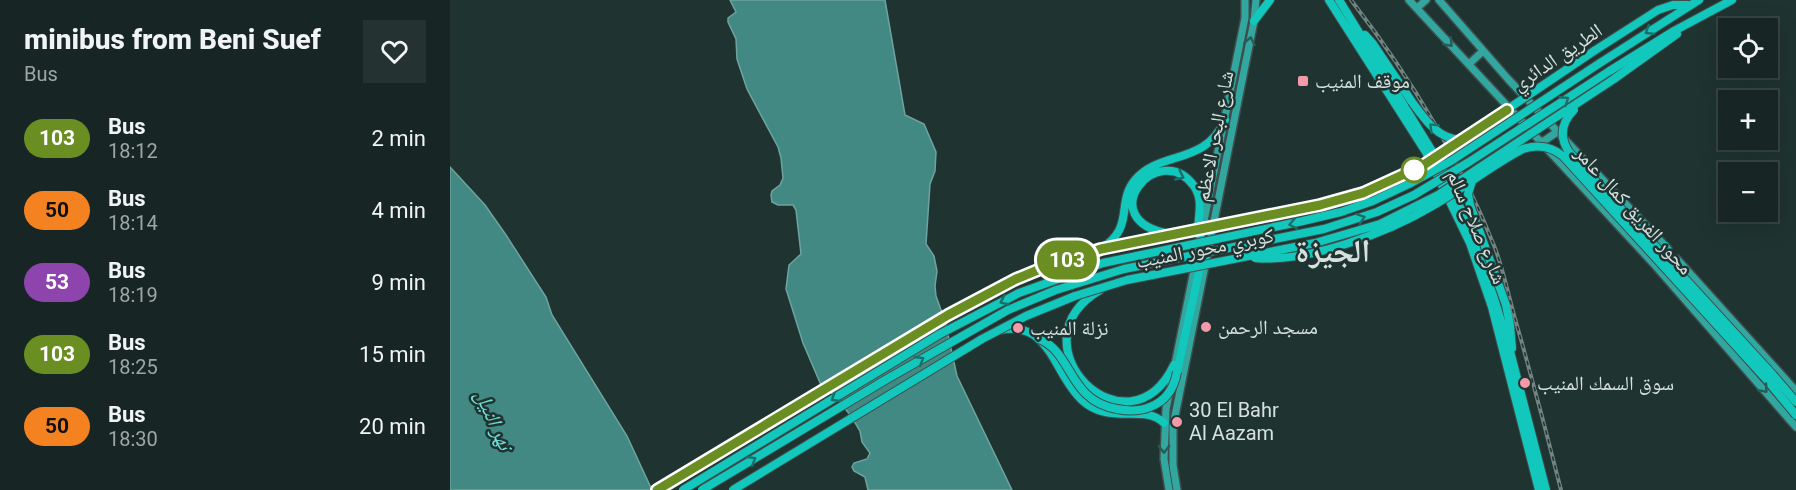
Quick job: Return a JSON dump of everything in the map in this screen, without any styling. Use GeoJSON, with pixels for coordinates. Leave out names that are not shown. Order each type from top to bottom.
{"type":"FeatureCollection","features":[{"type":"Feature","properties":{"kind":"highway"},"geometry":{"type":"LineString","coordinates":[[1255,17],[1270,0]]}},
{"type":"Feature","properties":{"kind":"highway","name":"شارع صلاح سالم"},"geometry":{"type":"LineString","coordinates":[[1329,0],[1429,150]]}},
{"type":"Feature","properties":{"kind":"highway","name":"شارع صلاح سالم"},"geometry":{"type":"LineString","coordinates":[[1340,0],[1452,188],[1479,257],[1511,355],[1539,490]]}},
{"type":"Feature","properties":{"kind":"highway","name":"الطريق الدائري"},"geometry":{"type":"LineString","coordinates":[[1515,119],[1699,0]]}},
{"type":"Feature","properties":{"kind":"highway","name":"الطريق الدائري"},"geometry":{"type":"LineString","coordinates":[[1522,128],[1608,72],[1697,18],[1732,0]]}},
{"type":"Feature","properties":{"kind":"highway","name":"الطريق الدائري"},"geometry":{"type":"LineString","coordinates":[[1507,110],[1658,10],[1673,5],[1689,5]]}},
{"type":"Feature","properties":{"kind":"highway","name":"الطريق الدائري"},"geometry":{"type":"LineString","coordinates":[[1529,136],[1587,98],[1697,18]]}},
{"type":"Feature","properties":{"kind":"highway"},"geometry":{"type":"LineString","coordinates":[[1360,32],[1373,44],[1412,102],[1438,133],[1454,140],[1461,140]]}},
{"type":"Feature","properties":{"kind":"highway","name":"محور الفريق كمال عامر"},"geometry":{"type":"LineString","coordinates":[[1587,98],[1564,123],[1562,136],[1566,149],[1796,415]]}},
{"type":"Feature","properties":{"kind":"highway","name":"كوبري محور المنيب"},"geometry":{"type":"LineString","coordinates":[[657,490],[978,297],[1033,272],[1101,249],[1320,205],[1363,193],[1413,171],[1507,110]]}},
{"type":"Feature","properties":{"kind":"highway","name":"كوبري محور المنيب"},"geometry":{"type":"LineString","coordinates":[[683,490],[940,334],[1019,293],[1103,263],[1303,221],[1357,207],[1409,184],[1451,161],[1515,119]]}},
{"type":"Feature","properties":{"kind":"highway"},"geometry":{"type":"LineString","coordinates":[[1101,249],[1109,244],[1124,222],[1127,196],[1135,180],[1152,167],[1195,152],[1216,136],[1225,120]]}},
{"type":"Feature","properties":{"kind":"highway","name":"كوبري محور المنيب"},"geometry":{"type":"LineString","coordinates":[[702,490],[887,379],[1008,310],[1056,290],[1124,269],[1324,229],[1360,219],[1396,204],[1436,182],[1522,128]]}},
{"type":"Feature","properties":{"kind":"highway","name":"كوبري محور المنيب"},"geometry":{"type":"LineString","coordinates":[[733,490],[995,332],[1050,306],[1108,286],[1166,272],[1328,240],[1368,229],[1422,205],[1529,136]]}},
{"type":"Feature","properties":{"kind":"highway","name":"محور الفريق كمال عامر"},"geometry":{"type":"LineString","coordinates":[[1239,258],[1275,259],[1351,242],[1428,209],[1519,151],[1539,146],[1555,150],[1796,402]]}},
{"type":"Feature","properties":{"kind":"highway"},"geometry":{"type":"LineString","coordinates":[[1478,170],[1469,189],[1470,205],[1506,305],[1510,325],[1511,355]]}},
{"type":"Feature","properties":{"kind":"highway"},"geometry":{"type":"LineString","coordinates":[[1172,235],[1148,229],[1135,214],[1133,201],[1140,184],[1155,173],[1174,172],[1191,182],[1200,198],[1199,234],[1201,239]]}},
{"type":"Feature","properties":{"kind":"highway"},"geometry":{"type":"LineString","coordinates":[[1665,246],[1669,256],[1695,285],[1695,296]]}},
{"type":"Feature","properties":{"kind":"highway"},"geometry":{"type":"LineString","coordinates":[[995,332],[1008,329],[1022,330],[1054,348],[1083,391],[1095,401],[1110,407],[1137,410],[1152,406],[1169,393],[1201,262],[1209,252]]}},
{"type":"Feature","properties":{"kind":"highway","name":"شارع صلاح سالم"},"geometry":{"type":"LineString","coordinates":[[1479,257],[1534,460],[1546,490]]}},
{"type":"Feature","properties":{"kind":"highway"},"geometry":{"type":"LineString","coordinates":[[1648,258],[1695,296]]}},
{"type":"Feature","properties":{"kind":"highway"},"geometry":{"type":"LineString","coordinates":[[1108,286],[1090,296],[1075,310],[1068,326],[1066,344],[1075,370],[1087,386],[1102,397],[1129,402],[1145,398],[1158,389],[1176,368]]}},
{"type":"Feature","properties":{"kind":"highway"},"geometry":{"type":"LineString","coordinates":[[1040,339],[1081,399],[1098,410],[1117,415],[1155,415],[1164,423]]}},
{"type":"Feature","properties":{"kind":"main road","name":"شارع البحر الاعظم"},"geometry":{"type":"LineString","coordinates":[[1169,490],[1164,459],[1164,423],[1225,120],[1245,12],[1245,0]]}},
{"type":"Feature","properties":{"kind":"main road","name":"شارع البحر الاعظم"},"geometry":{"type":"LineString","coordinates":[[1177,490],[1173,457],[1173,426],[1255,17],[1256,0]]}},
{"type":"Feature","properties":{"kind":"main road"},"geometry":{"type":"LineString","coordinates":[[1409,0],[1648,258],[1796,427]]}},
{"type":"Feature","properties":{"kind":"main road"},"geometry":{"type":"LineString","coordinates":[[1417,9],[1426,0]]}},
{"type":"Feature","properties":{"kind":"main road"},"geometry":{"type":"LineString","coordinates":[[1441,1],[1483,51],[1665,246],[1796,391]]}},
{"type":"Feature","properties":{"kind":"main road"},"geometry":{"type":"LineString","coordinates":[[1245,12],[1255,17]]}},
{"type":"Feature","properties":{"kind":"main road"},"geometry":{"type":"LineString","coordinates":[[1469,64],[1483,51]]}},
{"type":"Feature","properties":{"kind":"main road"},"geometry":{"type":"LineString","coordinates":[[1541,143],[1557,132]]}},
{"type":"Feature","properties":{"kind":"main road"},"geometry":{"type":"LineString","coordinates":[[1215,170],[1224,173]]}},
{"type":"Feature","properties":{"kind":"main road"},"geometry":{"type":"LineString","coordinates":[[1212,184],[1221,186]]}},
{"type":"Feature","properties":{"kind":"water"},"geometry":{"type":"Polygon","coordinates":[[[730,0],[885,0],[905,115],[924,124],[936,152],[935,171],[930,184],[926,244],[934,256],[937,271],[936,296],[945,321],[957,376],[1012,490],[868,490],[865,477],[854,471],[852,467],[854,463],[867,459],[870,453],[862,442],[860,431],[851,416],[834,395],[821,385],[803,343],[786,289],[789,265],[801,254],[796,210],[793,205],[778,205],[772,202],[772,191],[780,185],[783,178],[781,158],[778,147],[747,89],[737,59],[736,39],[728,22],[728,18],[736,12],[730,0]]]}},
{"type":"Feature","properties":{"kind":"water","name":"نهر النيل"},"geometry":{"type":"Polygon","coordinates":[[[450,167],[485,205],[546,297],[552,315],[627,436],[652,490],[450,490],[450,167]]]}},
{"type":"Feature","properties":{"kind":"railway"},"geometry":{"type":"LineString","coordinates":[[1351,0],[1393,58],[1432,119],[1481,215],[1501,266],[1561,490]]}},
{"type":"Feature","properties":{"kind":"bus line","name":"103"},"geometry":{"type":"LineString","coordinates":[[657,490],[948,315],[1016,279],[1050,265],[1101,249],[1320,205],[1363,193],[1422,166],[1507,110]]}},
{"type":"Feature","properties":{"kind":"place","name":"موقف المنيب"},"geometry":{"type":"Point","coordinates":[1303,81]}},
{"type":"Feature","properties":{"kind":"place","name":"مسجد الرحمن"},"geometry":{"type":"Point","coordinates":[1206,327]}},
{"type":"Feature","properties":{"kind":"place","name":"نزلة المنيب"},"geometry":{"type":"Point","coordinates":[1018,328]}},
{"type":"Feature","properties":{"kind":"place","name":"سوق السمك المنيب"},"geometry":{"type":"Point","coordinates":[1525,383]}},
{"type":"Feature","properties":{"kind":"place","name":"30 El Bahr Al Aazam"},"geometry":{"type":"Point","coordinates":[1177,422]}},
{"type":"Feature","properties":{"kind":"district","name":"الجيزة"},"geometry":{"type":"Point","coordinates":[1333,251]}}]}
